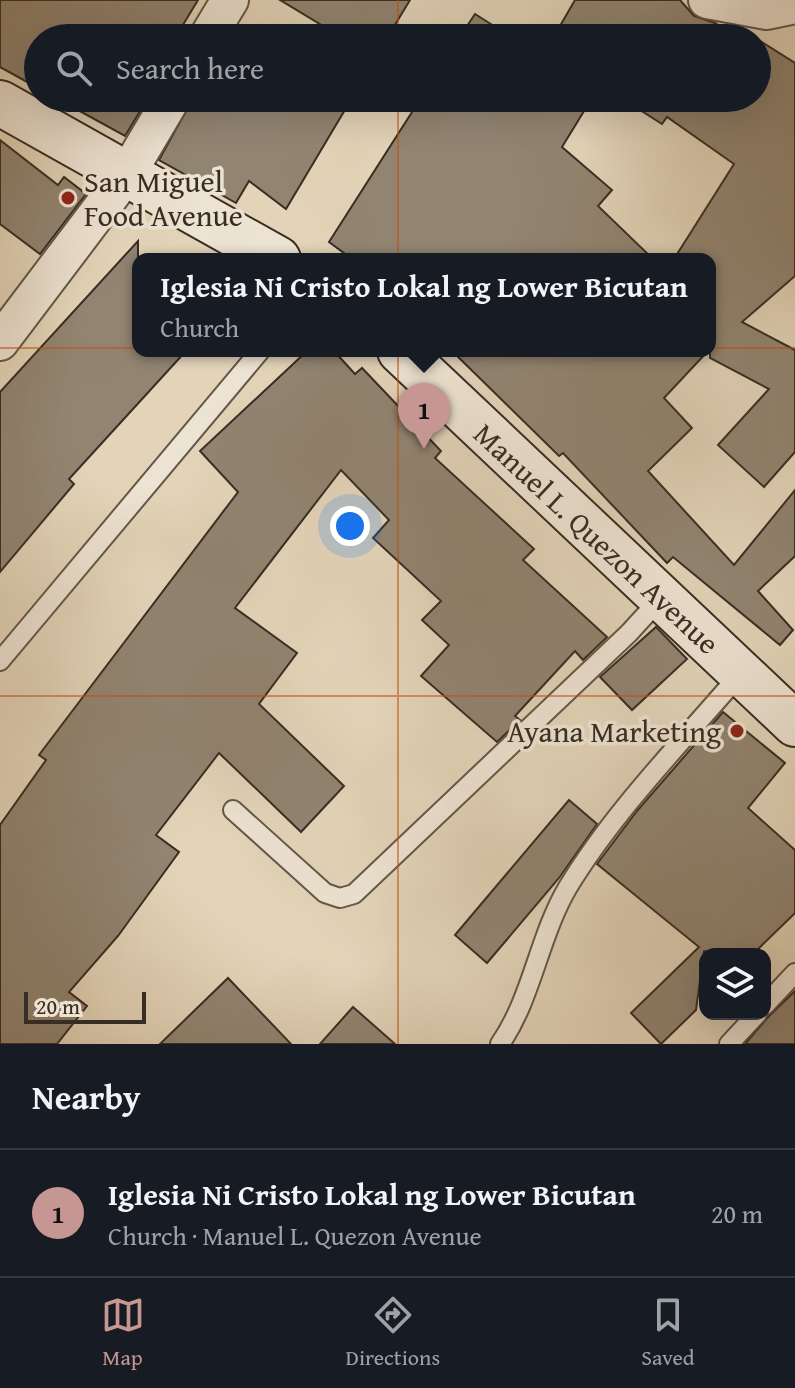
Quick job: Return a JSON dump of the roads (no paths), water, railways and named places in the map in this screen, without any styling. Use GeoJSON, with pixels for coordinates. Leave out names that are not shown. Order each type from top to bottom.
{"type":"FeatureCollection","features":[{"type":"Feature","properties":{"kind":"main road"},"geometry":{"type":"LineString","coordinates":[[0,103],[267,253]]}},
{"type":"Feature","properties":{"kind":"main road","name":"Manuel L. Quezon Avenue"},"geometry":{"type":"LineString","coordinates":[[406,357],[795,724]]}},
{"type":"Feature","properties":{"kind":"street"},"geometry":{"type":"LineString","coordinates":[[215,24],[230,0]]}},
{"type":"Feature","properties":{"kind":"street"},"geometry":{"type":"LineString","coordinates":[[707,0],[767,11],[795,5]]}},
{"type":"Feature","properties":{"kind":"street"},"geometry":{"type":"LineString","coordinates":[[0,342],[127,174],[164,112]]}},
{"type":"Feature","properties":{"kind":"lane"},"geometry":{"type":"LineString","coordinates":[[0,661],[255,357]]}},
{"type":"Feature","properties":{"kind":"lane"},"geometry":{"type":"LineString","coordinates":[[233,810],[325,893],[340,898],[354,894],[662,598]]}},
{"type":"Feature","properties":{"kind":"lane"},"geometry":{"type":"LineString","coordinates":[[500,1044],[515,1018],[546,931],[568,887],[628,805],[741,673]]}},
{"type":"Feature","properties":{"kind":"lane"},"geometry":{"type":"LineString","coordinates":[[771,999],[795,973]]}},
{"type":"Feature","properties":{"kind":"lane"},"geometry":{"type":"LineString","coordinates":[[729,1044],[751,1020]]}},
{"type":"Feature","properties":{"kind":"place","name":"San Miguel Food Avenue"},"geometry":{"type":"Point","coordinates":[68,198]}},
{"type":"Feature","properties":{"kind":"place","name":"Iglesia Ni Cristo Lokal ng Lower Bicutan"},"geometry":{"type":"Point","coordinates":[424,449]}},
{"type":"Feature","properties":{"kind":"place","name":"Ayana Marketing"},"geometry":{"type":"Point","coordinates":[737,731]}}]}
